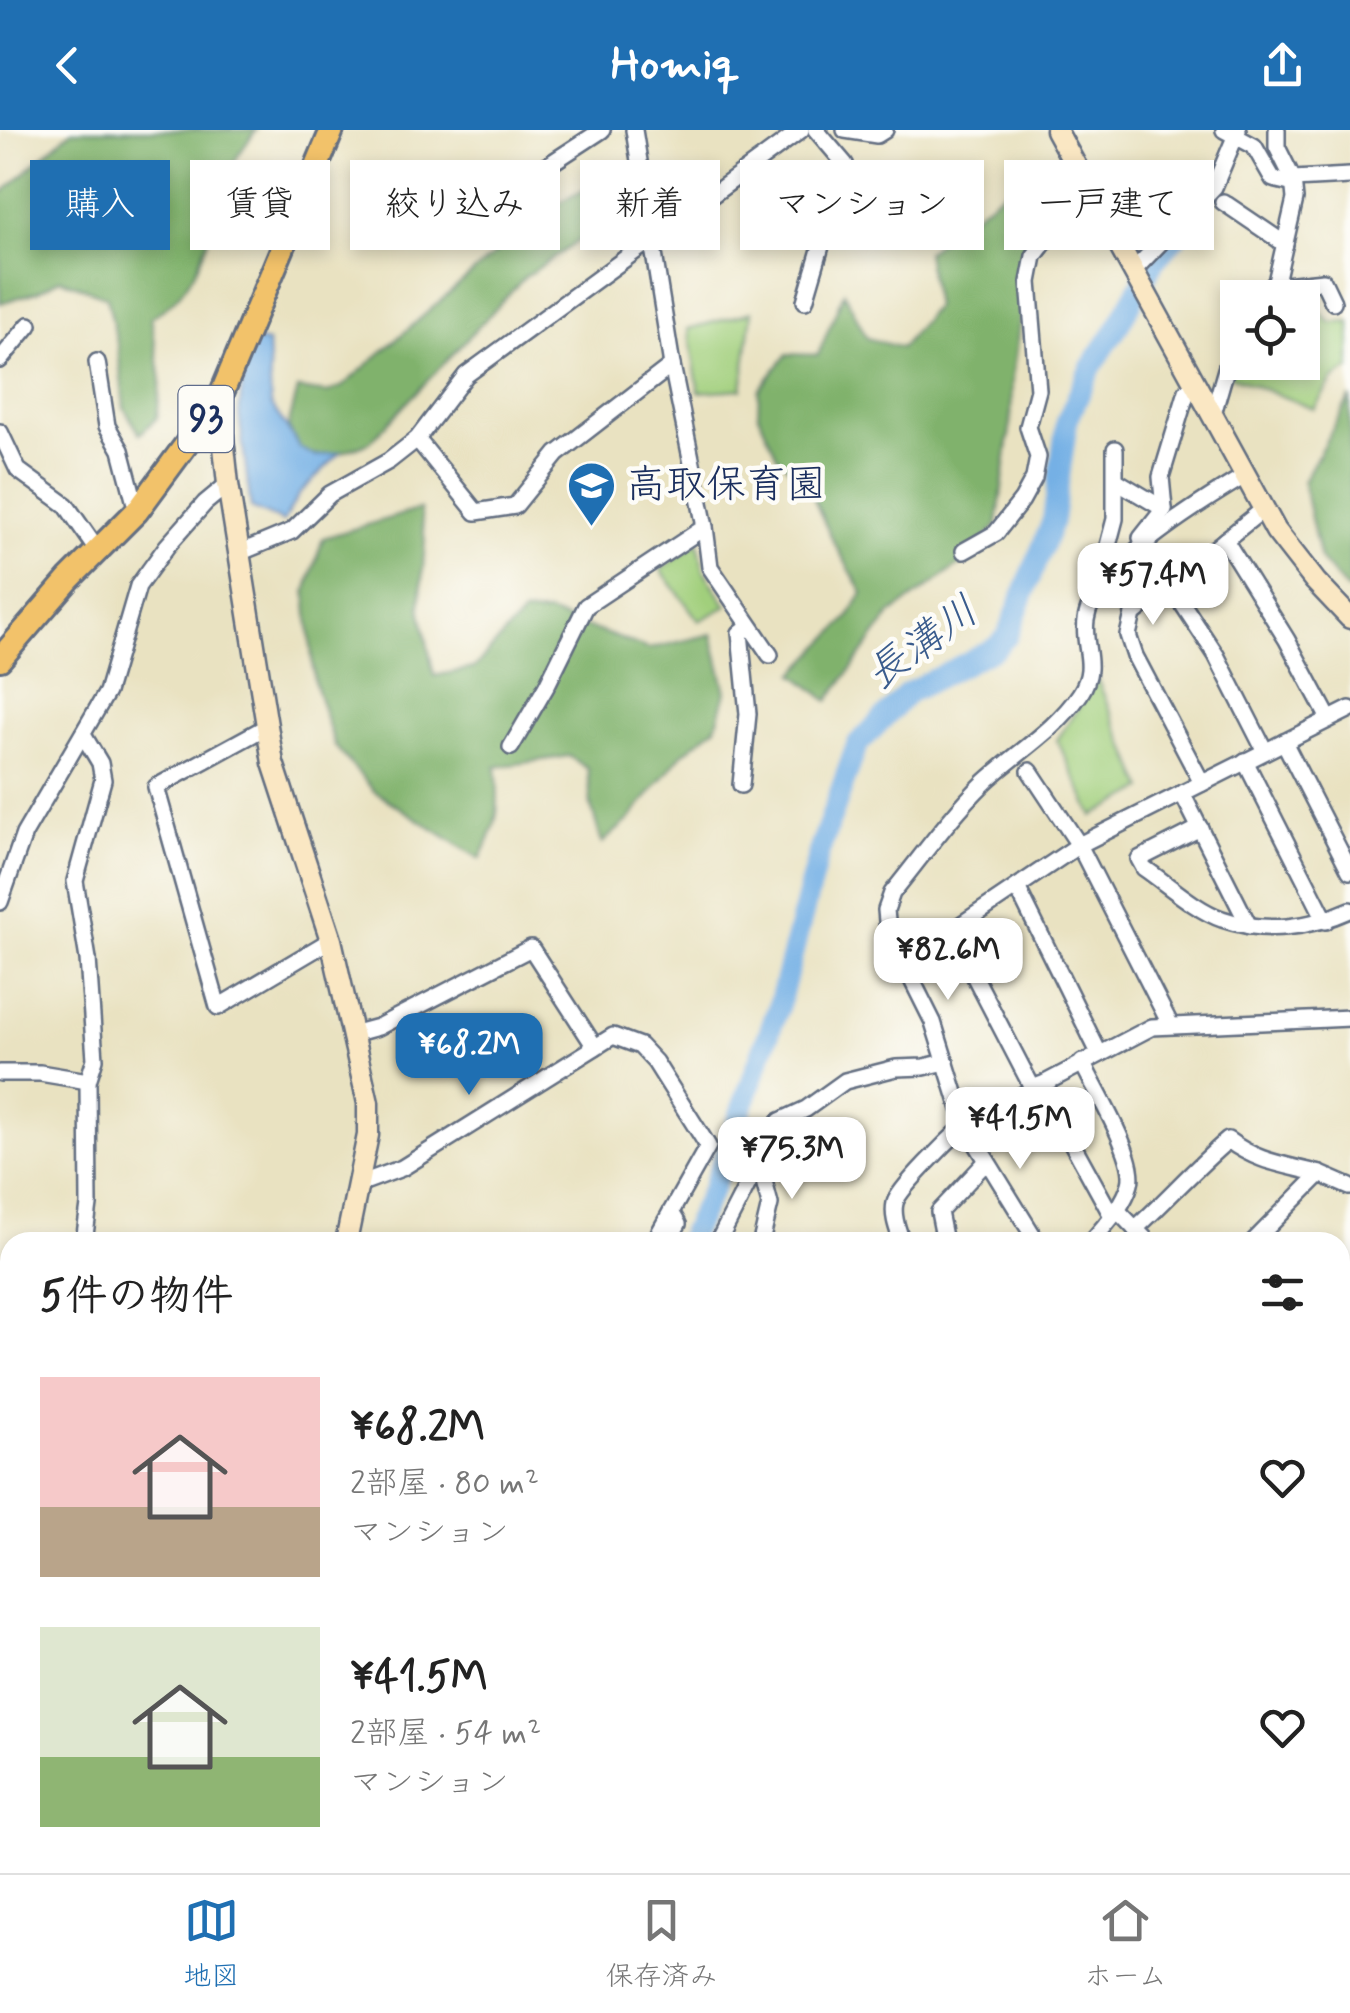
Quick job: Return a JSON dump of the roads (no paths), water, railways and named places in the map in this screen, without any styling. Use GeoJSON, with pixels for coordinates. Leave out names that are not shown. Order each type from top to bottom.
{"type":"FeatureCollection","features":[{"type":"Feature","properties":{"kind":"main road","name":"93"},"geometry":{"type":"LineString","coordinates":[[0,658],[57,592],[138,511],[219,400],[332,130]]}},
{"type":"Feature","properties":{"kind":"street"},"geometry":{"type":"LineString","coordinates":[[556,160],[602,130]]}},
{"type":"Feature","properties":{"kind":"street"},"geometry":{"type":"LineString","coordinates":[[634,130],[638,160]]}},
{"type":"Feature","properties":{"kind":"street"},"geometry":{"type":"LineString","coordinates":[[720,188],[802,130]]}},
{"type":"Feature","properties":{"kind":"street"},"geometry":{"type":"LineString","coordinates":[[804,301],[844,164],[816,130]]}},
{"type":"Feature","properties":{"kind":"street"},"geometry":{"type":"LineString","coordinates":[[845,130],[877,135],[884,130]]}},
{"type":"Feature","properties":{"kind":"street"},"geometry":{"type":"LineString","coordinates":[[1056,130],[1073,160]]}},
{"type":"Feature","properties":{"kind":"street"},"geometry":{"type":"LineString","coordinates":[[1276,280],[1295,199],[1294,182],[1278,147],[1277,130]]}},
{"type":"Feature","properties":{"kind":"street"},"geometry":{"type":"LineString","coordinates":[[1134,270],[1214,187],[1232,132],[1254,146],[1273,179],[1294,182],[1350,176]]}},
{"type":"Feature","properties":{"kind":"street"},"geometry":{"type":"LineString","coordinates":[[1223,202],[1285,244]]}},
{"type":"Feature","properties":{"kind":"street"},"geometry":{"type":"LineString","coordinates":[[239,554],[292,531],[330,494],[389,462],[417,439],[466,375],[634,250]]}},
{"type":"Feature","properties":{"kind":"street"},"geometry":{"type":"LineString","coordinates":[[652,250],[710,566],[770,655]]}},
{"type":"Feature","properties":{"kind":"street"},"geometry":{"type":"LineString","coordinates":[[964,550],[996,533],[1034,478],[1038,457],[1028,427],[1038,390],[1029,282],[1039,250]]}},
{"type":"Feature","properties":{"kind":"street"},"geometry":{"type":"LineString","coordinates":[[1123,250],[1290,551],[1350,618]]}},
{"type":"Feature","properties":{"kind":"street"},"geometry":{"type":"LineString","coordinates":[[1320,281],[1333,302]]}},
{"type":"Feature","properties":{"kind":"street"},"geometry":{"type":"LineString","coordinates":[[0,360],[28,325]]}},
{"type":"Feature","properties":{"kind":"street"},"geometry":{"type":"LineString","coordinates":[[98,362],[108,426],[121,450],[138,511]]}},
{"type":"Feature","properties":{"kind":"street"},"geometry":{"type":"LineString","coordinates":[[417,439],[476,512],[515,506],[557,454],[672,365]]}},
{"type":"Feature","properties":{"kind":"street"},"geometry":{"type":"LineString","coordinates":[[1213,414],[1223,380]]}},
{"type":"Feature","properties":{"kind":"street"},"geometry":{"type":"LineString","coordinates":[[1031,1232],[966,1125],[932,1022],[888,932],[886,910],[892,893],[983,784],[1062,716],[1081,692],[1090,671],[1086,621],[1094,598],[1164,509],[1161,477],[1187,391]]}},
{"type":"Feature","properties":{"kind":"street"},"geometry":{"type":"LineString","coordinates":[[219,400],[228,484],[278,784],[330,940],[368,1103],[368,1134],[348,1232]]}},
{"type":"Feature","properties":{"kind":"street"},"geometry":{"type":"LineString","coordinates":[[0,432],[18,470],[66,505],[98,552]]}},
{"type":"Feature","properties":{"kind":"street"},"geometry":{"type":"LineString","coordinates":[[1106,553],[1115,519],[1115,449]]}},
{"type":"Feature","properties":{"kind":"street"},"geometry":{"type":"LineString","coordinates":[[1114,573],[1172,521],[1246,474]]}},
{"type":"Feature","properties":{"kind":"street"},"geometry":{"type":"LineString","coordinates":[[1116,481],[1164,509]]}},
{"type":"Feature","properties":{"kind":"street"},"geometry":{"type":"LineString","coordinates":[[0,902],[24,834],[107,692],[138,586],[167,546],[205,503],[228,484]]}},
{"type":"Feature","properties":{"kind":"street"},"geometry":{"type":"LineString","coordinates":[[1202,783],[1134,656],[1128,635],[1133,614],[1264,508]]}},
{"type":"Feature","properties":{"kind":"street"},"geometry":{"type":"LineString","coordinates":[[511,747],[586,606],[705,527]]}},
{"type":"Feature","properties":{"kind":"street"},"geometry":{"type":"LineString","coordinates":[[1224,540],[1287,640],[1329,720]]}},
{"type":"Feature","properties":{"kind":"street"},"geometry":{"type":"LineString","coordinates":[[1170,584],[1216,655],[1265,751]]}},
{"type":"Feature","properties":{"kind":"street"},"geometry":{"type":"LineString","coordinates":[[742,785],[748,714],[740,633],[749,626]]}},
{"type":"Feature","properties":{"kind":"street"},"geometry":{"type":"LineString","coordinates":[[904,963],[1079,845],[1350,709]]}},
{"type":"Feature","properties":{"kind":"street"},"geometry":{"type":"LineString","coordinates":[[266,727],[156,787],[218,1007],[330,940]]}},
{"type":"Feature","properties":{"kind":"street"},"geometry":{"type":"LineString","coordinates":[[84,738],[100,763],[102,780],[75,881],[88,959],[95,1059],[88,1081],[89,1205],[85,1232]]}},
{"type":"Feature","properties":{"kind":"street"},"geometry":{"type":"LineString","coordinates":[[1284,742],[1350,872]]}},
{"type":"Feature","properties":{"kind":"street"},"geometry":{"type":"LineString","coordinates":[[1246,761],[1326,921]]}},
{"type":"Feature","properties":{"kind":"street"},"geometry":{"type":"LineString","coordinates":[[1030,771],[1079,845],[1170,1024]]}},
{"type":"Feature","properties":{"kind":"street"},"geometry":{"type":"LineString","coordinates":[[1182,793],[1249,926]]}},
{"type":"Feature","properties":{"kind":"street"},"geometry":{"type":"LineString","coordinates":[[1200,828],[1139,859],[1144,868],[1219,919],[1283,929],[1326,921],[1350,910]]}},
{"type":"Feature","properties":{"kind":"street"},"geometry":{"type":"LineString","coordinates":[[1017,887],[1099,1053]]}},
{"type":"Feature","properties":{"kind":"street"},"geometry":{"type":"LineString","coordinates":[[951,932],[1036,1087],[1114,1213],[1138,1232]]}},
{"type":"Feature","properties":{"kind":"street"},"geometry":{"type":"LineString","coordinates":[[352,1034],[378,1027],[531,948],[596,1047]]}},
{"type":"Feature","properties":{"kind":"street"},"geometry":{"type":"LineString","coordinates":[[899,1232],[894,1216],[901,1190],[966,1125],[1152,1027],[1350,1018]]}},
{"type":"Feature","properties":{"kind":"street"},"geometry":{"type":"LineString","coordinates":[[359,1184],[402,1168],[613,1036],[640,1046],[655,1062],[708,1146],[660,1232]]}},
{"type":"Feature","properties":{"kind":"street"},"geometry":{"type":"LineString","coordinates":[[723,1232],[780,1122],[845,1081],[896,1068],[946,1062]]}},
{"type":"Feature","properties":{"kind":"street"},"geometry":{"type":"LineString","coordinates":[[1082,1062],[1129,1160],[1132,1182],[1099,1232]]}},
{"type":"Feature","properties":{"kind":"street"},"geometry":{"type":"LineString","coordinates":[[0,1073],[40,1073],[88,1081]]}},
{"type":"Feature","properties":{"kind":"street"},"geometry":{"type":"LineString","coordinates":[[1135,1229],[1178,1190],[1189,1173],[1228,1140],[1269,1163],[1320,1174],[1350,1187]]}},
{"type":"Feature","properties":{"kind":"street"},"geometry":{"type":"LineString","coordinates":[[944,1232],[939,1212],[987,1161]]}},
{"type":"Feature","properties":{"kind":"street"},"geometry":{"type":"LineString","coordinates":[[760,1162],[770,1204],[763,1232]]}},
{"type":"Feature","properties":{"kind":"street"},"geometry":{"type":"LineString","coordinates":[[1264,1232],[1320,1174]]}},
{"type":"Feature","properties":{"kind":"street"},"geometry":{"type":"LineString","coordinates":[[671,1212],[678,1224],[674,1232]]}},
{"type":"Feature","properties":{"kind":"water"},"geometry":{"type":"Polygon","coordinates":[[[247,339],[268,343],[271,404],[300,448],[315,456],[341,452],[299,494],[283,522],[251,508],[239,414],[247,339]]]}},
{"type":"Feature","properties":{"kind":"waterway","name":"長溝川"},"geometry":{"type":"LineString","coordinates":[[692,1232],[713,1188],[779,1005],[819,852],[857,745],[908,693],[995,648],[1007,636],[1053,520],[1067,421],[1091,367],[1164,250]]}},
{"type":"Feature","properties":{"kind":"place","name":"高取保育園"},"geometry":{"type":"Point","coordinates":[591,528]}}]}
